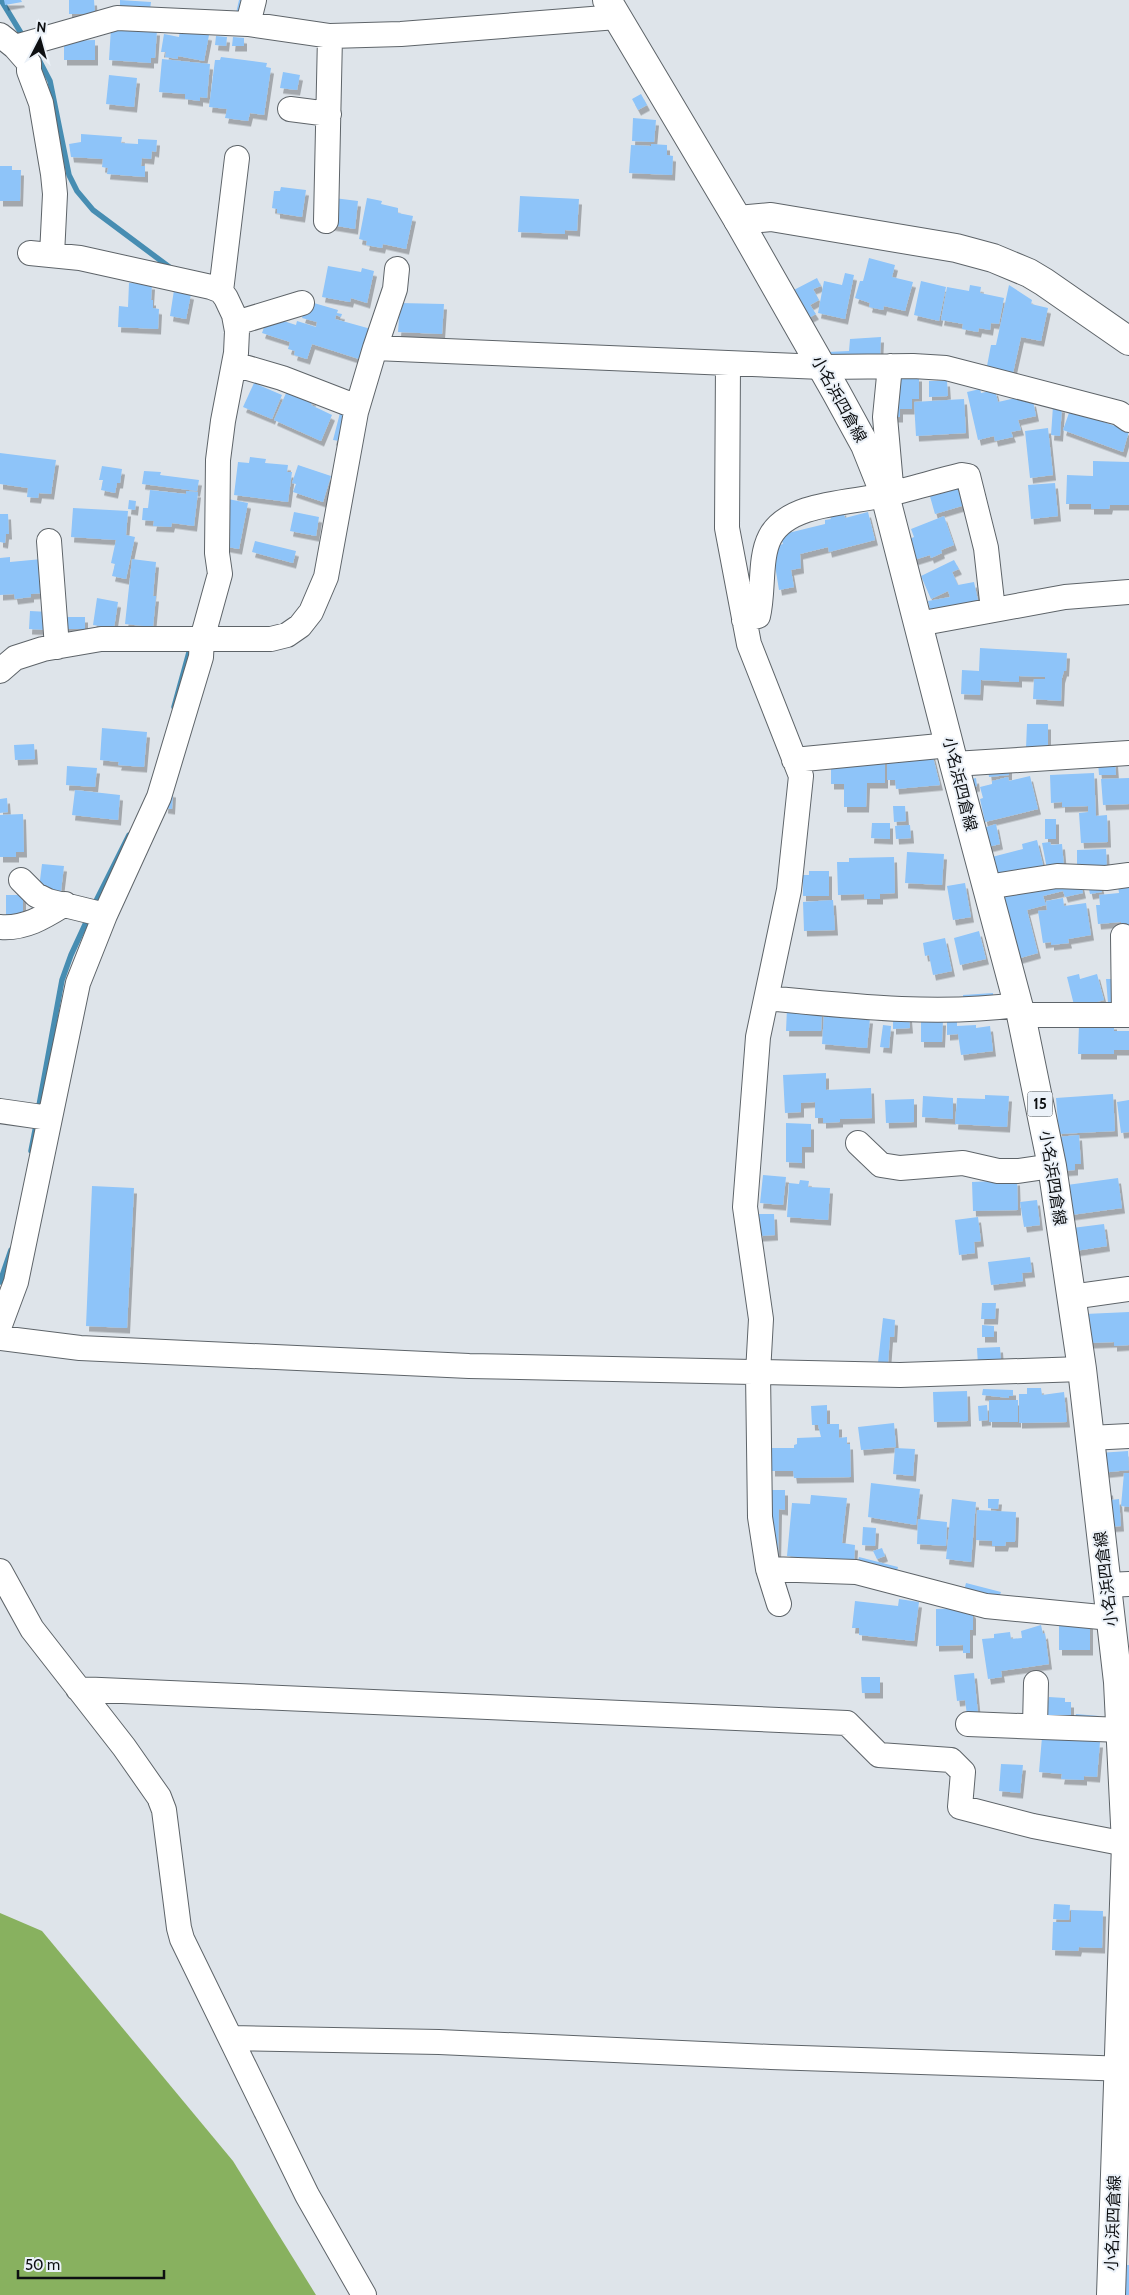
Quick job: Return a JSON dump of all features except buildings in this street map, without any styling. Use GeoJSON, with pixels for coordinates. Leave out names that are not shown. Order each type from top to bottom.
{"type":"FeatureCollection","features":[{"type":"Feature","properties":{"kind":"main road","name":"小名浜四倉線"},"geometry":{"type":"LineString","coordinates":[[612,8],[738,220],[822,367],[865,445],[887,494],[918,624],[1020,1010],[1052,1166],[1082,1369],[1089,1438],[1118,1584],[1111,1618],[1124,1683],[1122,1730],[1126,1844],[1124,2069],[1111,2295]]}},
{"type":"Feature","properties":{"kind":"main road"},"geometry":{"type":"LineString","coordinates":[[738,220],[771,217],[956,248],[992,258],[1029,273],[1044,282],[1129,341]]}},
{"type":"Feature","properties":{"kind":"street"},"geometry":{"type":"LineString","coordinates":[[248,24],[254,0]]}},
{"type":"Feature","properties":{"kind":"street"},"geometry":{"type":"LineString","coordinates":[[0,1325],[42,1116],[78,983],[88,910],[159,797],[201,657],[196,639],[220,574],[217,553],[218,460],[234,364],[237,332],[234,315],[202,286],[80,258],[41,254],[55,194],[44,123],[40,103],[29,71],[29,62],[8,41],[116,9],[248,24],[330,36],[402,34],[612,8]]}},
{"type":"Feature","properties":{"kind":"street"},"geometry":{"type":"LineString","coordinates":[[326,220],[330,36]]}},
{"type":"Feature","properties":{"kind":"street"},"geometry":{"type":"LineString","coordinates":[[290,109],[329,114]]}},
{"type":"Feature","properties":{"kind":"street"},"geometry":{"type":"LineString","coordinates":[[202,286],[237,158]]}},
{"type":"Feature","properties":{"kind":"street"},"geometry":{"type":"LineString","coordinates":[[3,663],[43,649],[101,639],[271,639],[287,635],[300,626],[311,612],[326,577],[357,408],[395,289],[397,269]]}},
{"type":"Feature","properties":{"kind":"street"},"geometry":{"type":"LineString","coordinates":[[236,324],[302,303]]}},
{"type":"Feature","properties":{"kind":"street"},"geometry":{"type":"LineString","coordinates":[[375,348],[728,364],[946,368],[1126,410]]}},
{"type":"Feature","properties":{"kind":"street"},"geometry":{"type":"LineString","coordinates":[[234,364],[274,375],[357,408]]}},
{"type":"Feature","properties":{"kind":"street"},"geometry":{"type":"LineString","coordinates":[[728,364],[727,528],[749,644],[801,776],[789,890],[758,1037],[744,1207],[761,1319],[758,1373],[760,1517],[768,1569],[779,1604]]}},
{"type":"Feature","properties":{"kind":"street"},"geometry":{"type":"LineString","coordinates":[[887,494],[891,486],[886,417],[890,366]]}},
{"type":"Feature","properties":{"kind":"street"},"geometry":{"type":"LineString","coordinates":[[744,620],[758,616],[761,604],[765,552],[776,528],[789,518],[817,507],[887,494],[962,475],[968,476],[986,548],[993,610]]}},
{"type":"Feature","properties":{"kind":"street"},"geometry":{"type":"LineString","coordinates":[[49,541],[58,647]]}},
{"type":"Feature","properties":{"kind":"street"},"geometry":{"type":"LineString","coordinates":[[918,624],[1065,597],[1129,592]]}},
{"type":"Feature","properties":{"kind":"street"},"geometry":{"type":"LineString","coordinates":[[794,760],[952,754],[1129,753]]}},
{"type":"Feature","properties":{"kind":"street"},"geometry":{"type":"LineString","coordinates":[[987,887],[1057,876],[1106,878],[1129,875]]}},
{"type":"Feature","properties":{"kind":"street"},"geometry":{"type":"LineString","coordinates":[[21,880],[36,895],[88,910]]}},
{"type":"Feature","properties":{"kind":"street"},"geometry":{"type":"LineString","coordinates":[[0,926],[12,928],[88,910]]}},
{"type":"Feature","properties":{"kind":"street"},"geometry":{"type":"LineString","coordinates":[[767,998],[868,1008],[988,1009],[1127,1015],[1122,936]]}},
{"type":"Feature","properties":{"kind":"street"},"geometry":{"type":"LineString","coordinates":[[0,1111],[42,1116]]}},
{"type":"Feature","properties":{"kind":"street"},"geometry":{"type":"LineString","coordinates":[[858,1144],[881,1166],[900,1168],[963,1163],[998,1171],[1018,1171],[1052,1166]]}},
{"type":"Feature","properties":{"kind":"street"},"geometry":{"type":"LineString","coordinates":[[1071,1297],[1129,1289]]}},
{"type":"Feature","properties":{"kind":"street"},"geometry":{"type":"LineString","coordinates":[[0,1338],[80,1348],[449,1365],[900,1375],[1082,1369]]}},
{"type":"Feature","properties":{"kind":"street"},"geometry":{"type":"LineString","coordinates":[[1089,1438],[1129,1436]]}},
{"type":"Feature","properties":{"kind":"street"},"geometry":{"type":"LineString","coordinates":[[768,1569],[856,1572],[986,1606],[1111,1618]]}},
{"type":"Feature","properties":{"kind":"street"},"geometry":{"type":"LineString","coordinates":[[0,1571],[32,1629],[124,1747],[158,1797],[164,1810],[182,1939],[307,2195],[364,2295]]}},
{"type":"Feature","properties":{"kind":"street"},"geometry":{"type":"LineString","coordinates":[[1035,1726],[1036,1682]]}},
{"type":"Feature","properties":{"kind":"street"},"geometry":{"type":"LineString","coordinates":[[78,1689],[847,1723],[879,1755],[951,1760],[963,1772],[960,1807],[1033,1826],[1126,1844]]}},
{"type":"Feature","properties":{"kind":"street"},"geometry":{"type":"LineString","coordinates":[[968,1724],[1122,1730]]}},
{"type":"Feature","properties":{"kind":"street"},"geometry":{"type":"LineString","coordinates":[[231,2038],[439,2042],[771,2057],[1124,2069]]}},
{"type":"Feature","properties":{"kind":"green space"},"geometry":{"type":"Polygon","coordinates":[[[0,1913],[42,1931],[233,2161],[316,2295],[0,2295],[0,1913]]]}},
{"type":"Feature","properties":{"kind":"waterway"},"geometry":{"type":"LineString","coordinates":[[1,0],[21,33]]}},
{"type":"Feature","properties":{"kind":"waterway"},"geometry":{"type":"LineString","coordinates":[[38,58],[50,81],[69,175],[77,191],[93,210],[172,269]]}},
{"type":"Feature","properties":{"kind":"waterway"},"geometry":{"type":"LineString","coordinates":[[174,707],[191,645]]}},
{"type":"Feature","properties":{"kind":"waterway"},"geometry":{"type":"LineString","coordinates":[[93,907],[129,835]]}},
{"type":"Feature","properties":{"kind":"waterway"},"geometry":{"type":"LineString","coordinates":[[38,1111],[62,980],[89,916]]}},
{"type":"Feature","properties":{"kind":"waterway"},"geometry":{"type":"LineString","coordinates":[[31,1151],[37,1120]]}},
{"type":"Feature","properties":{"kind":"waterway"},"geometry":{"type":"LineString","coordinates":[[0,1282],[11,1250]]}}]}
